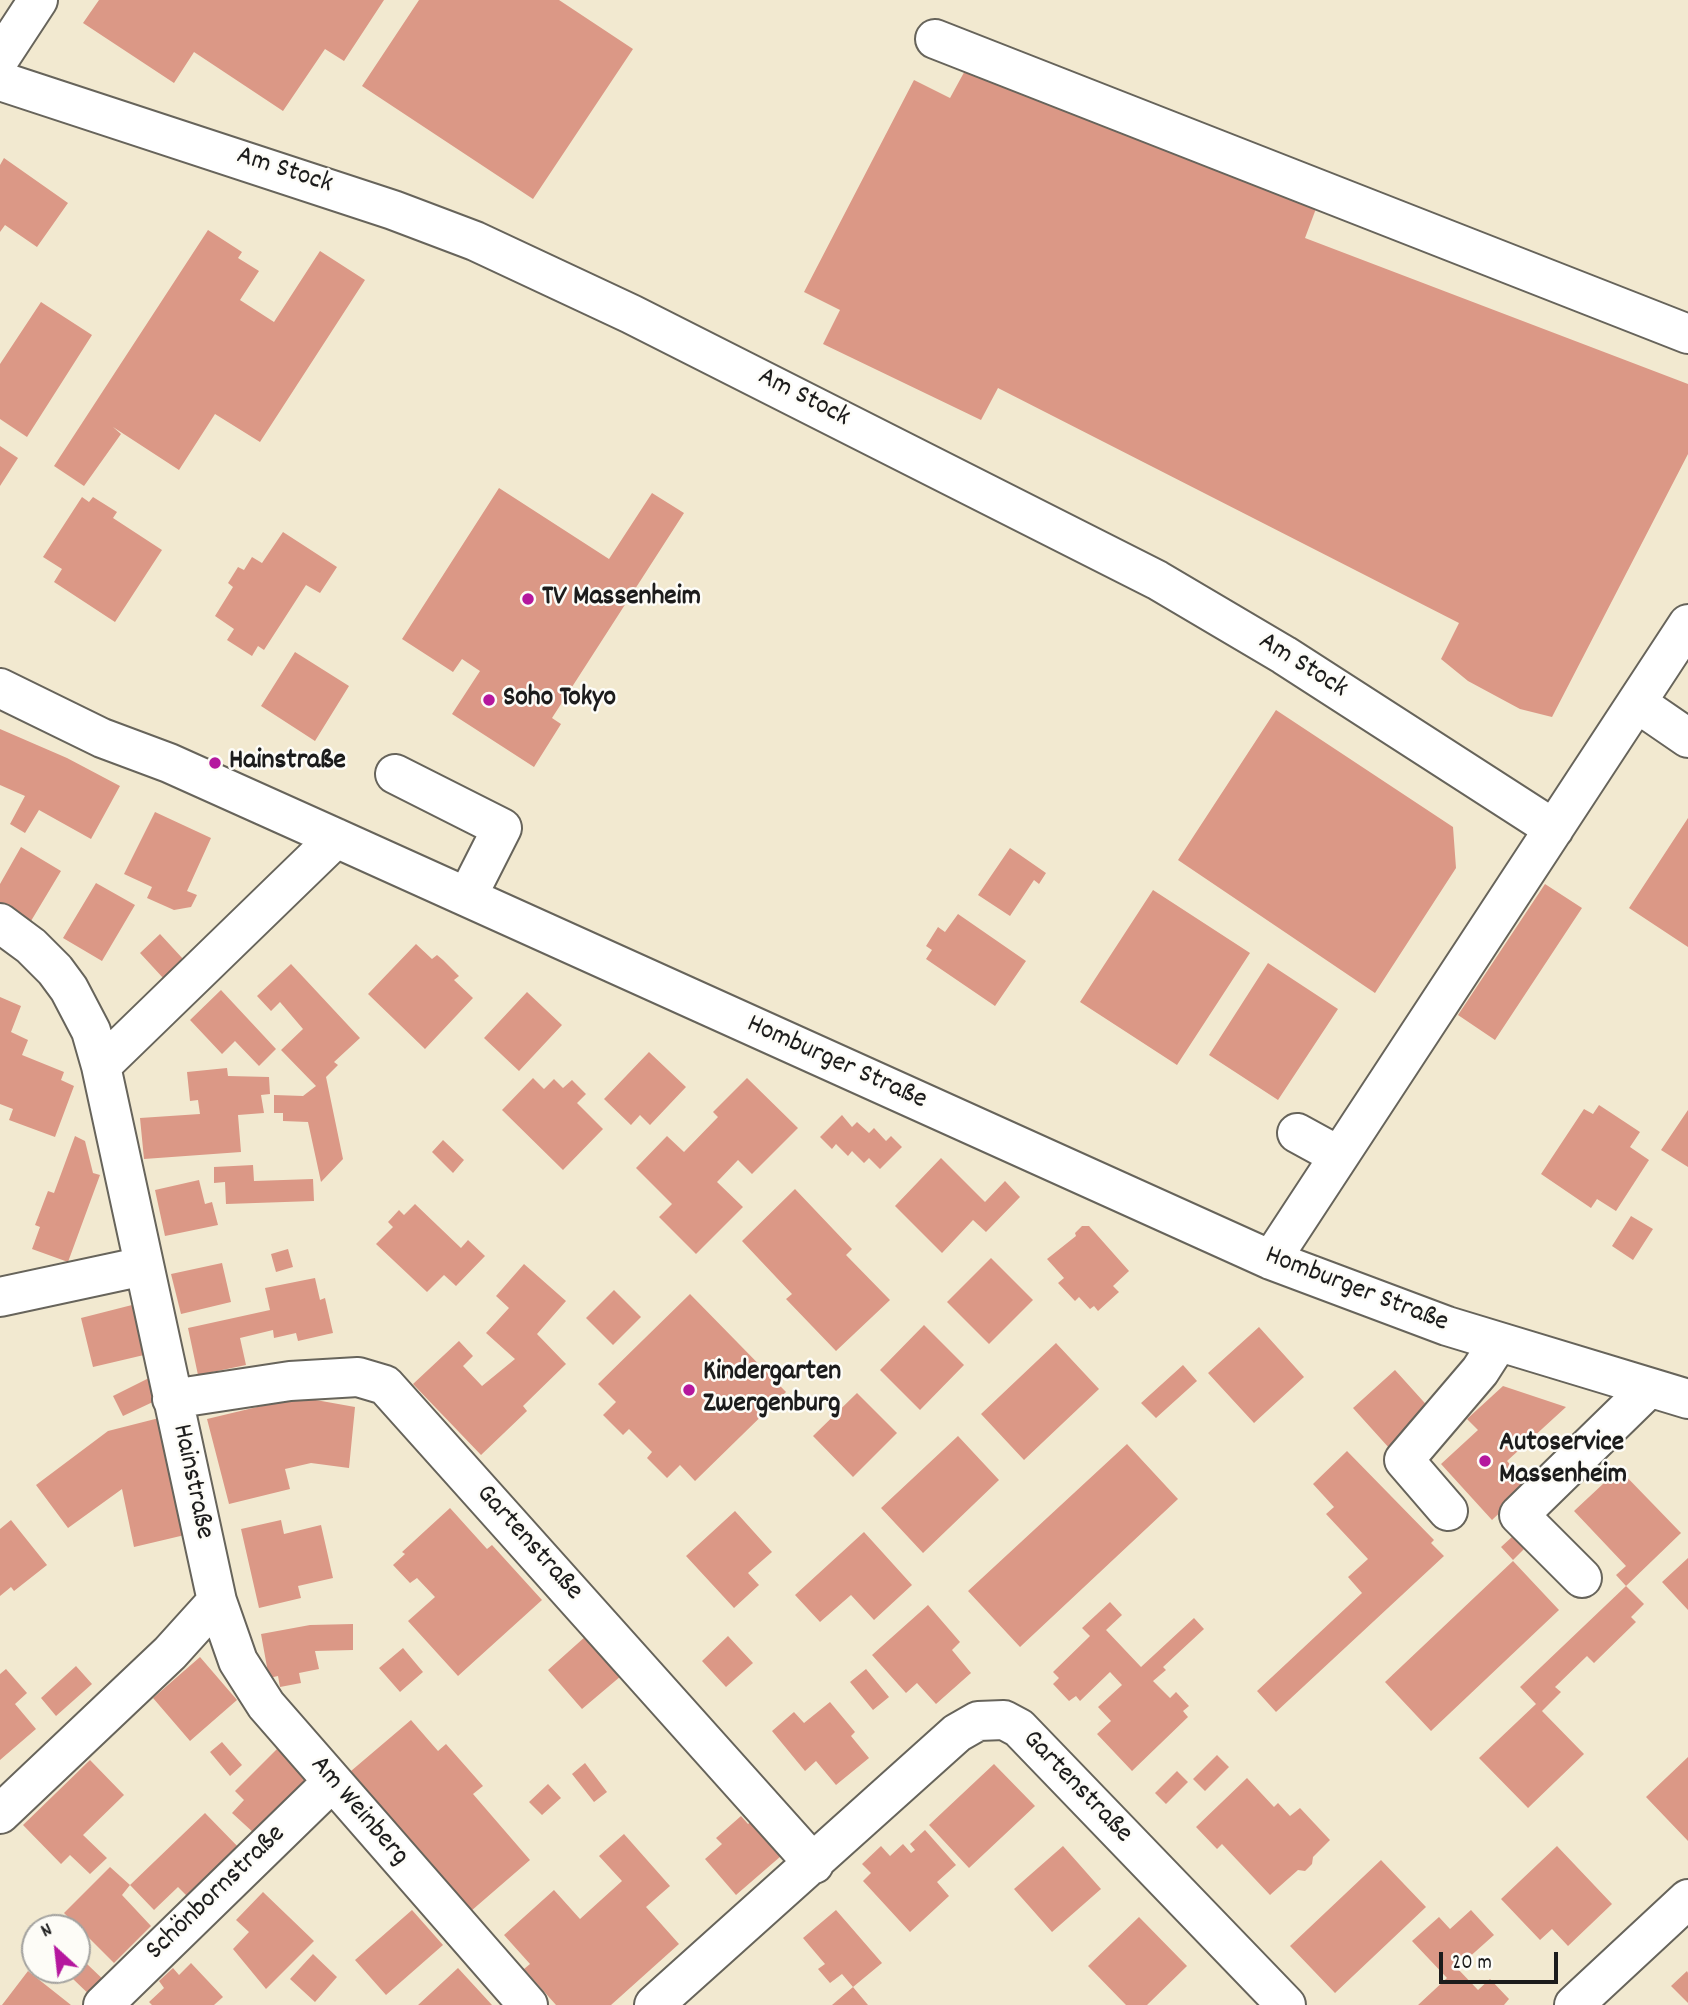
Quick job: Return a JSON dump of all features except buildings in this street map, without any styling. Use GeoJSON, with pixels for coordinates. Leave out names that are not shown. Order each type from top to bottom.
{"type":"FeatureCollection","features":[{"type":"Feature","properties":{"kind":"street"},"geometry":{"type":"LineString","coordinates":[[0,58],[38,0]]}},
{"type":"Feature","properties":{"kind":"street"},"geometry":{"type":"LineString","coordinates":[[935,39],[1688,334]]}},
{"type":"Feature","properties":{"kind":"street","name":"Am Stock"},"geometry":{"type":"LineString","coordinates":[[0,81],[393,210],[475,241],[589,278],[728,361],[1157,580],[1273,648],[1554,828]]}},
{"type":"Feature","properties":{"kind":"street"},"geometry":{"type":"LineString","coordinates":[[1271,1260],[1688,624]]}},
{"type":"Feature","properties":{"kind":"street","name":"Homburger Straße"},"geometry":{"type":"LineString","coordinates":[[0,688],[102,738],[169,763],[1271,1260],[1369,1299],[1498,1343],[1648,1390],[1688,1399]]}},
{"type":"Feature","properties":{"kind":"street"},"geometry":{"type":"LineString","coordinates":[[1637,703],[1688,738]]}},
{"type":"Feature","properties":{"kind":"street"},"geometry":{"type":"LineString","coordinates":[[395,774],[502,828],[467,897]]}},
{"type":"Feature","properties":{"kind":"street"},"geometry":{"type":"LineString","coordinates":[[101,1066],[336,838]]}},
{"type":"Feature","properties":{"kind":"street","name":"Hainstraße"},"geometry":{"type":"LineString","coordinates":[[0,923],[31,946],[69,989],[90,1031],[101,1066],[217,1601]]}},
{"type":"Feature","properties":{"kind":"street"},"geometry":{"type":"LineString","coordinates":[[1297,1133],[1339,1156]]}},
{"type":"Feature","properties":{"kind":"street"},"geometry":{"type":"LineString","coordinates":[[0,1297],[144,1266]]}},
{"type":"Feature","properties":{"kind":"street"},"geometry":{"type":"LineString","coordinates":[[1448,1511],[1404,1460],[1480,1371],[1498,1343]]}},
{"type":"Feature","properties":{"kind":"street","name":"Gartenstraße"},"geometry":{"type":"LineString","coordinates":[[172,1399],[290,1381],[358,1377],[385,1385],[814,1864]]}},
{"type":"Feature","properties":{"kind":"street"},"geometry":{"type":"LineString","coordinates":[[1582,1578],[1519,1516],[1648,1390]]}},
{"type":"Feature","properties":{"kind":"street"},"geometry":{"type":"LineString","coordinates":[[0,1814],[170,1653],[217,1601]]}},
{"type":"Feature","properties":{"kind":"street","name":"Am Weinberg"},"geometry":{"type":"LineString","coordinates":[[217,1601],[232,1647],[246,1676],[266,1705],[527,2005]]}},
{"type":"Feature","properties":{"kind":"street","name":"Gartenstraße"},"geometry":{"type":"LineString","coordinates":[[654,2005],[957,1733],[978,1721],[1004,1720],[1019,1728],[1286,2005]]}},
{"type":"Feature","properties":{"kind":"street","name":"Schönbornstraße"},"geometry":{"type":"LineString","coordinates":[[103,2005],[332,1782]]}},
{"type":"Feature","properties":{"kind":"street"},"geometry":{"type":"LineString","coordinates":[[1574,2005],[1688,1899]]}},
{"type":"Feature","properties":{"kind":"place","name":"TV Massenheim"},"geometry":{"type":"Point","coordinates":[528,599]}},
{"type":"Feature","properties":{"kind":"place","name":"Soho Tokyo"},"geometry":{"type":"Point","coordinates":[489,700]}},
{"type":"Feature","properties":{"kind":"place","name":"Hainstraße"},"geometry":{"type":"Point","coordinates":[215,763]}},
{"type":"Feature","properties":{"kind":"place","name":"Kindergarten Zwergenburg"},"geometry":{"type":"Point","coordinates":[689,1390]}},
{"type":"Feature","properties":{"kind":"place","name":"Autoservice Massenheim"},"geometry":{"type":"Point","coordinates":[1485,1461]}}]}
